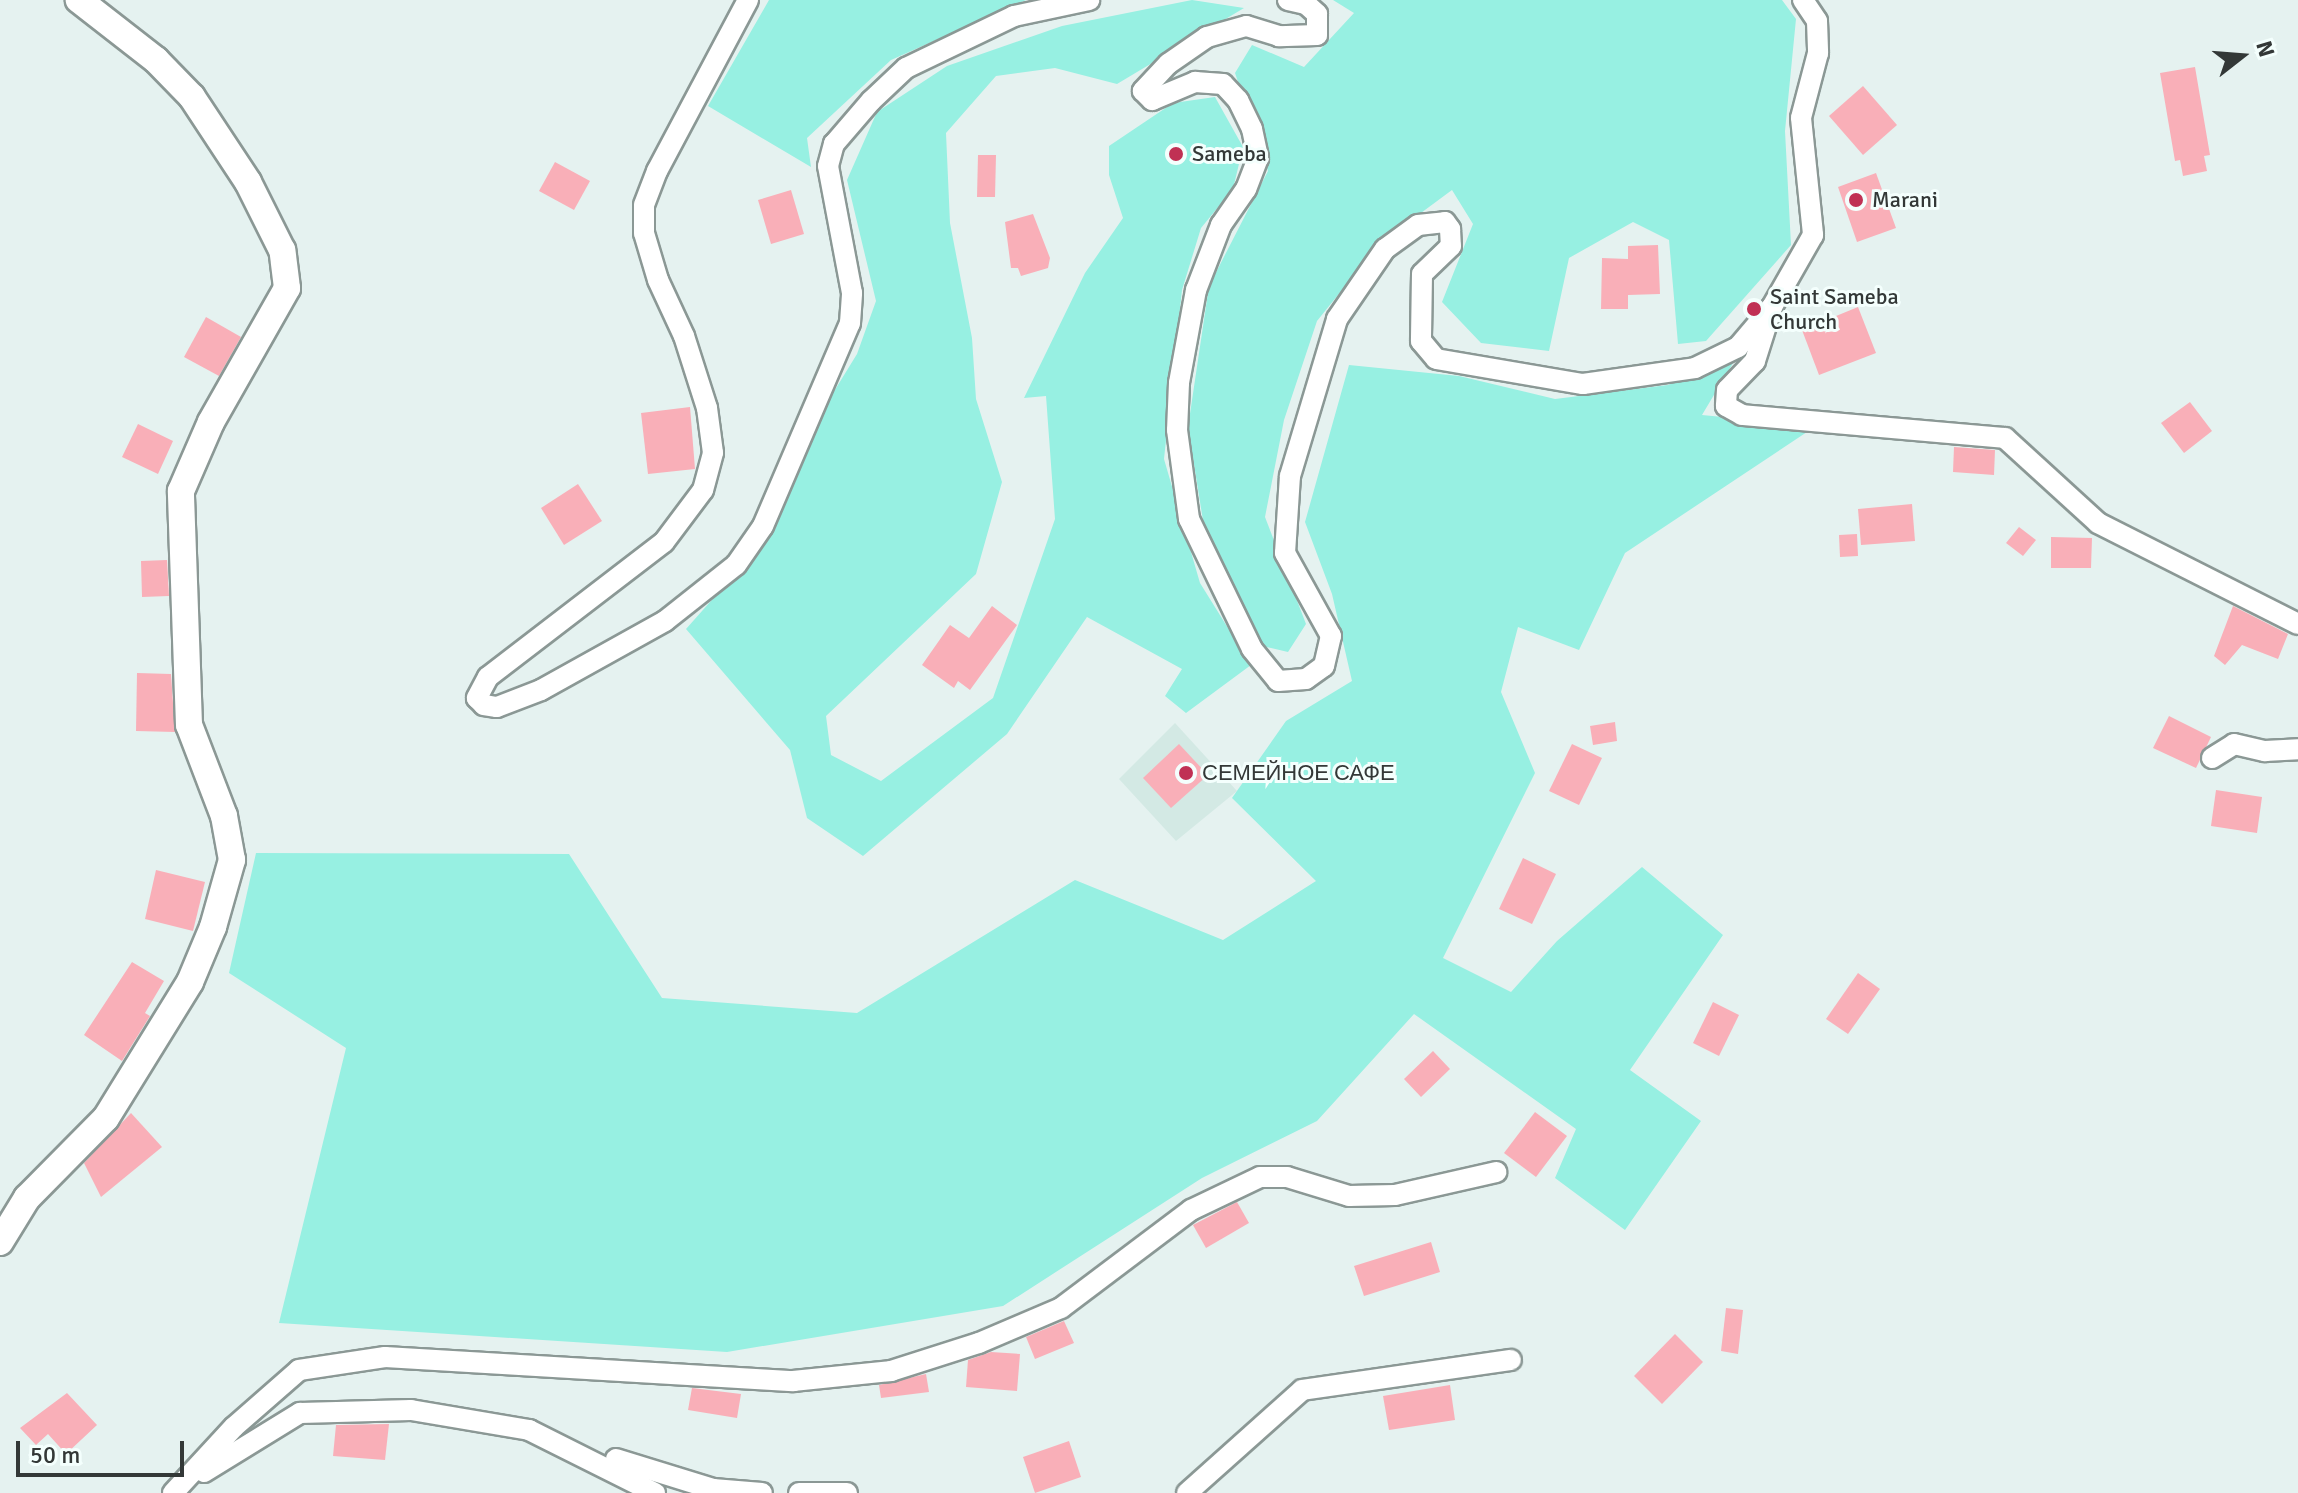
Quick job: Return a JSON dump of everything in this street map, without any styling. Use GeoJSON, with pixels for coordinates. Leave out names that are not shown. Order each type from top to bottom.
{"type":"FeatureCollection","features":[{"type":"Feature","properties":{"kind":"street"},"geometry":{"type":"LineString","coordinates":[[0,1242],[27,1198],[106,1118],[190,982],[213,927],[232,860],[224,816],[189,725],[181,491],[211,422],[287,288],[276,236],[248,182],[192,97],[156,60],[79,0]]}},
{"type":"Feature","properties":{"kind":"street"},"geometry":{"type":"LineString","coordinates":[[748,0],[657,171],[644,205],[644,233],[658,280],[684,336],[707,408],[713,453],[703,490],[664,542],[488,677],[477,698],[484,705],[497,707],[541,690],[665,621],[736,565],[763,526],[811,403],[850,323],[852,293],[828,166],[834,144],[871,101],[906,68],[1014,16],[1089,0]]}},
{"type":"Feature","properties":{"kind":"street"},"geometry":{"type":"LineString","coordinates":[[1288,0],[1306,4],[1317,14],[1317,35],[1279,36],[1246,26],[1207,37],[1168,64],[1143,91],[1152,100],[1195,82],[1223,84],[1238,100],[1252,129],[1258,158],[1246,189],[1221,225],[1196,290],[1179,383],[1177,430],[1189,519],[1252,649],[1278,681],[1306,679],[1324,666],[1331,636],[1285,553],[1290,476],[1337,319],[1385,249],[1418,225],[1445,222],[1450,229],[1451,246],[1422,274],[1421,341],[1436,359],[1583,384],[1695,368],[1738,347],[1772,307],[1813,235],[1801,118],[1818,53],[1817,21],[1803,0]]}},
{"type":"Feature","properties":{"kind":"street"},"geometry":{"type":"LineString","coordinates":[[1772,307],[1755,361],[1727,390],[1726,406],[1742,415],[2005,438],[2098,523],[2298,624]]}},
{"type":"Feature","properties":{"kind":"street"},"geometry":{"type":"LineString","coordinates":[[2212,758],[2234,744],[2265,751],[2298,749]]}},
{"type":"Feature","properties":{"kind":"street"},"geometry":{"type":"LineString","coordinates":[[174,1493],[234,1427],[299,1370],[385,1357],[793,1381],[891,1371],[979,1343],[1061,1308],[1191,1210],[1260,1177],[1287,1177],[1349,1196],[1395,1195],[1496,1172]]}},
{"type":"Feature","properties":{"kind":"street"},"geometry":{"type":"LineString","coordinates":[[1187,1493],[1302,1390],[1511,1360]]}},
{"type":"Feature","properties":{"kind":"street"},"geometry":{"type":"LineString","coordinates":[[174,1493],[248,1442],[300,1413],[411,1410],[529,1430],[713,1489],[762,1493]]}},
{"type":"Feature","properties":{"kind":"street"},"geometry":{"type":"LineString","coordinates":[[529,1430],[655,1493]]}},
{"type":"Feature","properties":{"kind":"street"},"geometry":{"type":"LineString","coordinates":[[799,1493],[847,1493]]}},
{"type":"Feature","properties":{"kind":"shaded area"},"geometry":{"type":"Polygon","coordinates":[[[1175,723],[1237,791],[1176,841],[1119,779],[1175,723]]]}},
{"type":"Feature","properties":{"kind":"green space"},"geometry":{"type":"Polygon","coordinates":[[[769,0],[1026,0],[891,60],[807,138],[811,167],[708,106],[769,0]]]}},
{"type":"Feature","properties":{"kind":"green space"},"geometry":{"type":"Polygon","coordinates":[[[1192,0],[1244,8],[1117,84],[1055,68],[996,76],[946,133],[950,223],[972,338],[976,399],[1002,482],[976,574],[826,716],[831,755],[881,781],[993,698],[1055,519],[1046,396],[1024,398],[1085,273],[1123,218],[1109,175],[1109,146],[1173,103],[1215,97],[1243,147],[1233,189],[1201,228],[1182,290],[1164,459],[1200,583],[1251,665],[1186,713],[1165,696],[1182,669],[1087,617],[1007,734],[863,856],[807,818],[790,750],[686,629],[775,529],[809,432],[857,354],[876,301],[847,180],[877,112],[947,66],[1062,26],[1192,0]]]}},
{"type":"Feature","properties":{"kind":"green space"},"geometry":{"type":"Polygon","coordinates":[[[1333,0],[1782,0],[1796,19],[1785,131],[1791,245],[1706,341],[1678,344],[1669,240],[1633,222],[1569,258],[1549,351],[1481,343],[1442,302],[1473,224],[1452,190],[1379,244],[1317,321],[1284,420],[1265,517],[1306,624],[1288,652],[1262,646],[1205,533],[1188,427],[1209,286],[1268,171],[1235,73],[1252,45],[1304,67],[1354,13],[1333,0]]]}},
{"type":"Feature","properties":{"kind":"green space"},"geometry":{"type":"Polygon","coordinates":[[[1739,353],[1702,415],[1816,426],[1625,553],[1579,650],[1518,627],[1501,692],[1535,773],[1443,958],[1511,992],[1557,941],[1642,867],[1723,935],[1630,1070],[1701,1121],[1625,1230],[1555,1178],[1576,1129],[1414,1014],[1317,1121],[1202,1178],[1003,1306],[727,1352],[279,1323],[346,1048],[229,973],[256,853],[569,854],[662,998],[857,1013],[1075,880],[1223,940],[1316,881],[1232,798],[1286,721],[1352,681],[1332,594],[1305,522],[1349,365],[1459,376],[1555,399],[1668,385],[1739,353]]]}},
{"type":"Feature","properties":{"kind":"building"},"geometry":{"type":"Polygon","coordinates":[[[2195,67],[2210,155],[2204,156],[2207,171],[2183,176],[2180,160],[2175,161],[2160,73],[2195,67]]]}},
{"type":"Feature","properties":{"kind":"building"},"geometry":{"type":"Polygon","coordinates":[[[1863,86],[1897,125],[1863,155],[1829,116],[1863,86]]]}},
{"type":"Feature","properties":{"kind":"building"},"geometry":{"type":"Polygon","coordinates":[[[978,155],[996,155],[995,197],[977,197],[978,155]]]}},
{"type":"Feature","properties":{"kind":"building"},"geometry":{"type":"Polygon","coordinates":[[[555,162],[590,181],[574,210],[539,191],[555,162]]]}},
{"type":"Feature","properties":{"kind":"building"},"geometry":{"type":"Polygon","coordinates":[[[1876,173],[1896,228],[1857,242],[1838,187],[1876,173]]]}},
{"type":"Feature","properties":{"kind":"building"},"geometry":{"type":"Polygon","coordinates":[[[791,190],[804,234],[771,244],[758,200],[791,190]]]}},
{"type":"Feature","properties":{"kind":"building"},"geometry":{"type":"Polygon","coordinates":[[[1033,214],[1050,258],[1048,268],[1021,276],[1018,268],[1011,268],[1005,222],[1033,214]]]}},
{"type":"Feature","properties":{"kind":"building"},"geometry":{"type":"Polygon","coordinates":[[[1658,245],[1660,294],[1628,295],[1628,309],[1601,309],[1602,258],[1628,259],[1628,246],[1658,245]]]}},
{"type":"Feature","properties":{"kind":"building"},"geometry":{"type":"Polygon","coordinates":[[[1858,307],[1876,353],[1819,375],[1802,330],[1858,307]]]}},
{"type":"Feature","properties":{"kind":"building"},"geometry":{"type":"Polygon","coordinates":[[[206,317],[241,337],[219,376],[184,357],[206,317]]]}},
{"type":"Feature","properties":{"kind":"building"},"geometry":{"type":"Polygon","coordinates":[[[2190,402],[2212,431],[2184,453],[2161,423],[2190,402]]]}},
{"type":"Feature","properties":{"kind":"building"},"geometry":{"type":"Polygon","coordinates":[[[690,407],[695,469],[648,474],[641,413],[690,407]]]}},
{"type":"Feature","properties":{"kind":"building"},"geometry":{"type":"Polygon","coordinates":[[[138,424],[173,441],[158,474],[122,457],[138,424]]]}},
{"type":"Feature","properties":{"kind":"building"},"geometry":{"type":"Polygon","coordinates":[[[1954,447],[1995,450],[1994,475],[1953,472],[1954,447]]]}},
{"type":"Feature","properties":{"kind":"building"},"geometry":{"type":"Polygon","coordinates":[[[578,484],[602,521],[564,545],[541,508],[578,484]]]}},
{"type":"Feature","properties":{"kind":"building"},"geometry":{"type":"Polygon","coordinates":[[[1912,504],[1915,541],[1861,545],[1858,509],[1912,504]]]}},
{"type":"Feature","properties":{"kind":"building"},"geometry":{"type":"Polygon","coordinates":[[[2019,527],[2036,540],[2023,556],[2006,543],[2019,527]]]}},
{"type":"Feature","properties":{"kind":"building"},"geometry":{"type":"Polygon","coordinates":[[[1857,534],[1858,556],[1840,557],[1839,535],[1857,534]]]}},
{"type":"Feature","properties":{"kind":"building"},"geometry":{"type":"Polygon","coordinates":[[[2051,537],[2092,538],[2091,568],[2051,568],[2051,537]]]}},
{"type":"Feature","properties":{"kind":"building"},"geometry":{"type":"Polygon","coordinates":[[[167,560],[169,596],[142,597],[141,561],[167,560]]]}},
{"type":"Feature","properties":{"kind":"building"},"geometry":{"type":"Polygon","coordinates":[[[992,606],[1017,625],[970,690],[958,681],[954,688],[922,665],[950,625],[969,638],[992,606]]]}},
{"type":"Feature","properties":{"kind":"building"},"geometry":{"type":"Polygon","coordinates":[[[2233,606],[2288,634],[2278,659],[2242,645],[2225,665],[2214,656],[2233,606]]]}},
{"type":"Feature","properties":{"kind":"building"},"geometry":{"type":"Polygon","coordinates":[[[137,673],[171,674],[175,732],[136,731],[137,673]]]}},
{"type":"Feature","properties":{"kind":"building"},"geometry":{"type":"Polygon","coordinates":[[[2169,716],[2211,737],[2196,768],[2153,748],[2169,716]]]}},
{"type":"Feature","properties":{"kind":"building"},"geometry":{"type":"Polygon","coordinates":[[[1615,722],[1617,741],[1593,745],[1590,726],[1615,722]]]}},
{"type":"Feature","properties":{"kind":"building"},"geometry":{"type":"Polygon","coordinates":[[[1179,744],[1208,775],[1171,808],[1143,778],[1179,744]]]}},
{"type":"Feature","properties":{"kind":"building"},"geometry":{"type":"Polygon","coordinates":[[[1572,744],[1602,758],[1579,805],[1549,791],[1572,744]]]}},
{"type":"Feature","properties":{"kind":"building"},"geometry":{"type":"Polygon","coordinates":[[[2216,790],[2262,797],[2257,833],[2211,826],[2216,790]]]}},
{"type":"Feature","properties":{"kind":"building"},"geometry":{"type":"Polygon","coordinates":[[[1523,858],[1556,874],[1532,924],[1499,909],[1523,858]]]}},
{"type":"Feature","properties":{"kind":"building"},"geometry":{"type":"Polygon","coordinates":[[[156,870],[205,882],[193,931],[145,919],[156,870]]]}},
{"type":"Feature","properties":{"kind":"building"},"geometry":{"type":"Polygon","coordinates":[[[132,962],[164,981],[145,1013],[150,1016],[122,1061],[84,1035],[132,962]]]}},
{"type":"Feature","properties":{"kind":"building"},"geometry":{"type":"Polygon","coordinates":[[[1858,973],[1880,989],[1848,1034],[1826,1019],[1858,973]]]}},
{"type":"Feature","properties":{"kind":"building"},"geometry":{"type":"Polygon","coordinates":[[[1713,1002],[1739,1015],[1719,1056],[1693,1043],[1713,1002]]]}},
{"type":"Feature","properties":{"kind":"building"},"geometry":{"type":"Polygon","coordinates":[[[1433,1051],[1450,1069],[1421,1097],[1404,1079],[1433,1051]]]}},
{"type":"Feature","properties":{"kind":"building"},"geometry":{"type":"Polygon","coordinates":[[[1535,1112],[1567,1136],[1536,1177],[1504,1153],[1535,1112]]]}},
{"type":"Feature","properties":{"kind":"building"},"geometry":{"type":"Polygon","coordinates":[[[131,1113],[162,1147],[101,1197],[84,1163],[131,1113]]]}},
{"type":"Feature","properties":{"kind":"building"},"geometry":{"type":"Polygon","coordinates":[[[1237,1202],[1249,1223],[1206,1248],[1193,1225],[1237,1202]]]}},
{"type":"Feature","properties":{"kind":"building"},"geometry":{"type":"Polygon","coordinates":[[[1431,1242],[1440,1272],[1364,1296],[1354,1266],[1431,1242]]]}},
{"type":"Feature","properties":{"kind":"building"},"geometry":{"type":"Polygon","coordinates":[[[1726,1308],[1743,1310],[1738,1354],[1721,1351],[1726,1308]]]}},
{"type":"Feature","properties":{"kind":"building"},"geometry":{"type":"Polygon","coordinates":[[[1064,1321],[1074,1343],[1035,1359],[1026,1337],[1064,1321]]]}},
{"type":"Feature","properties":{"kind":"building"},"geometry":{"type":"Polygon","coordinates":[[[1675,1334],[1703,1362],[1662,1404],[1634,1376],[1675,1334]]]}},
{"type":"Feature","properties":{"kind":"building"},"geometry":{"type":"Polygon","coordinates":[[[991,1352],[1020,1354],[1017,1391],[966,1387],[968,1360],[991,1352]]]}},
{"type":"Feature","properties":{"kind":"building"},"geometry":{"type":"Polygon","coordinates":[[[926,1374],[929,1392],[881,1398],[879,1385],[926,1374]]]}},
{"type":"Feature","properties":{"kind":"building"},"geometry":{"type":"Polygon","coordinates":[[[1450,1385],[1455,1420],[1389,1430],[1383,1396],[1450,1385]]]}},
{"type":"Feature","properties":{"kind":"building"},"geometry":{"type":"Polygon","coordinates":[[[692,1388],[741,1394],[737,1418],[688,1410],[692,1388]]]}},
{"type":"Feature","properties":{"kind":"building"},"geometry":{"type":"Polygon","coordinates":[[[67,1393],[97,1425],[66,1454],[48,1434],[36,1445],[20,1428],[67,1393]]]}},
{"type":"Feature","properties":{"kind":"building"},"geometry":{"type":"Polygon","coordinates":[[[389,1424],[385,1460],[333,1456],[336,1425],[389,1424]]]}},
{"type":"Feature","properties":{"kind":"building"},"geometry":{"type":"Polygon","coordinates":[[[1069,1441],[1081,1477],[1035,1493],[1023,1457],[1069,1441]]]}},
{"type":"Feature","properties":{"kind":"place","name":"Sameba"},"geometry":{"type":"Point","coordinates":[1176,154]}},
{"type":"Feature","properties":{"kind":"place","name":"Marani"},"geometry":{"type":"Point","coordinates":[1856,200]}},
{"type":"Feature","properties":{"kind":"place","name":"Saint Sameba Church"},"geometry":{"type":"Point","coordinates":[1754,309]}},
{"type":"Feature","properties":{"kind":"place","name":"СЕМЕЙНОЕ САФЕ"},"geometry":{"type":"Point","coordinates":[1186,773]}}]}
